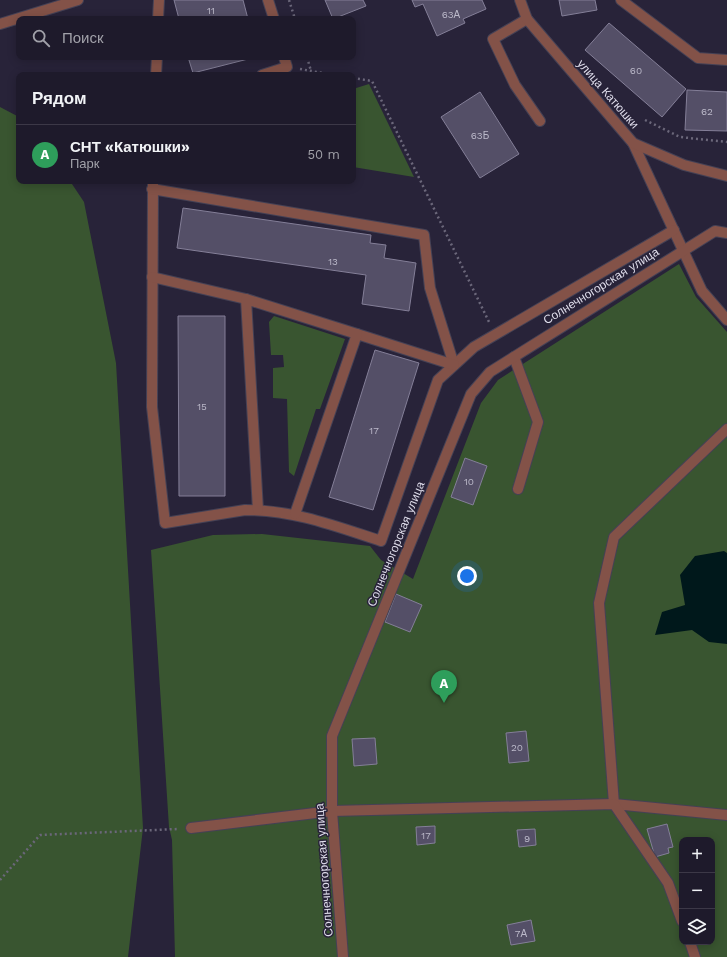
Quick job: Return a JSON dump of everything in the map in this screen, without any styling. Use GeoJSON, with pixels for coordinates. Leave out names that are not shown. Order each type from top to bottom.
{"type":"FeatureCollection","features":[{"type":"Feature","properties":{"kind":"street"},"geometry":{"type":"LineString","coordinates":[[26,16],[78,0]]}},
{"type":"Feature","properties":{"kind":"street"},"geometry":{"type":"LineString","coordinates":[[158,16],[159,0]]}},
{"type":"Feature","properties":{"kind":"street"},"geometry":{"type":"LineString","coordinates":[[268,0],[273,16]]}},
{"type":"Feature","properties":{"kind":"street","name":"улица Катюшки"},"geometry":{"type":"LineString","coordinates":[[520,0],[527,19],[634,143],[684,166],[727,176]]}},
{"type":"Feature","properties":{"kind":"street"},"geometry":{"type":"LineString","coordinates":[[621,0],[698,58],[727,60]]}},
{"type":"Feature","properties":{"kind":"street"},"geometry":{"type":"LineString","coordinates":[[0,24],[16,19]]}},
{"type":"Feature","properties":{"kind":"street"},"geometry":{"type":"LineString","coordinates":[[527,19],[493,39],[515,85],[540,121]]}},
{"type":"Feature","properties":{"kind":"street"},"geometry":{"type":"LineString","coordinates":[[156,72],[157,60]]}},
{"type":"Feature","properties":{"kind":"street"},"geometry":{"type":"LineString","coordinates":[[271,72],[287,67],[285,60]]}},
{"type":"Feature","properties":{"kind":"street"},"geometry":{"type":"LineString","coordinates":[[634,143],[702,291],[727,320]]}},
{"type":"Feature","properties":{"kind":"street"},"geometry":{"type":"LineString","coordinates":[[454,365],[430,288],[424,235],[153,185],[152,407],[165,523],[245,510],[258,510],[295,514],[381,541],[438,380],[474,347],[674,230]]}},
{"type":"Feature","properties":{"kind":"street","name":"Солнечногорская улица"},"geometry":{"type":"LineString","coordinates":[[343,957],[332,812],[332,736],[471,394],[490,372],[682,250],[715,231],[727,232]]}},
{"type":"Feature","properties":{"kind":"street"},"geometry":{"type":"LineString","coordinates":[[152,277],[246,299],[454,365]]}},
{"type":"Feature","properties":{"kind":"street"},"geometry":{"type":"LineString","coordinates":[[246,299],[258,510]]}},
{"type":"Feature","properties":{"kind":"street"},"geometry":{"type":"LineString","coordinates":[[295,514],[357,334]]}},
{"type":"Feature","properties":{"kind":"street"},"geometry":{"type":"LineString","coordinates":[[514,357],[538,422],[518,489]]}},
{"type":"Feature","properties":{"kind":"street"},"geometry":{"type":"LineString","coordinates":[[679,913],[668,883],[614,804],[600,604],[614,537],[727,429]]}},
{"type":"Feature","properties":{"kind":"street"},"geometry":{"type":"LineString","coordinates":[[191,828],[332,812],[614,804],[727,815]]}},
{"type":"Feature","properties":{"kind":"street"},"geometry":{"type":"LineString","coordinates":[[691,945],[696,957]]}},
{"type":"Feature","properties":{"kind":"path"},"geometry":{"type":"LineString","coordinates":[[289,0],[294,16]]}},
{"type":"Feature","properties":{"kind":"path"},"geometry":{"type":"LineString","coordinates":[[308,60],[311,71]]}},
{"type":"Feature","properties":{"kind":"path"},"geometry":{"type":"LineString","coordinates":[[287,67],[317,72]]}},
{"type":"Feature","properties":{"kind":"path"},"geometry":{"type":"LineString","coordinates":[[356,78],[372,81],[496,334]]}},
{"type":"Feature","properties":{"kind":"path"},"geometry":{"type":"LineString","coordinates":[[645,120],[680,137],[727,142]]}},
{"type":"Feature","properties":{"kind":"path"},"geometry":{"type":"LineString","coordinates":[[0,880],[40,835],[191,828]]}},
{"type":"Feature","properties":{"kind":"green space"},"geometry":{"type":"Polygon","coordinates":[[[369,84],[414,177],[356,167],[356,88],[369,84]]]}},
{"type":"Feature","properties":{"kind":"green space"},"geometry":{"type":"Polygon","coordinates":[[[0,107],[16,115],[16,184],[72,184],[84,202],[116,363],[143,828],[128,957],[0,957],[0,107]]]}},
{"type":"Feature","properties":{"kind":"green space"},"geometry":{"type":"Polygon","coordinates":[[[679,264],[696,297],[727,332],[727,957],[175,957],[172,840],[169,827],[151,550],[213,535],[262,534],[370,546],[381,560],[413,579],[481,403],[498,380],[679,264]]]}},
{"type":"Feature","properties":{"kind":"green space"},"geometry":{"type":"Polygon","coordinates":[[[274,316],[345,339],[320,409],[316,409],[294,476],[289,472],[287,399],[273,398],[273,368],[284,367],[283,355],[271,355],[269,322],[274,316]]]}},
{"type":"Feature","properties":{"kind":"shaded area"},"geometry":{"type":"Polygon","coordinates":[[[724,551],[727,553],[727,644],[709,642],[692,630],[655,635],[662,612],[685,605],[680,575],[695,556],[724,551]]]}},
{"type":"Feature","properties":{"kind":"building"},"geometry":{"type":"Polygon","coordinates":[[[174,0],[243,0],[247,16],[178,16],[174,0]]]}},
{"type":"Feature","properties":{"kind":"building"},"geometry":{"type":"Polygon","coordinates":[[[325,0],[363,0],[366,6],[341,16],[332,16],[325,0]]]}},
{"type":"Feature","properties":{"kind":"building"},"geometry":{"type":"Polygon","coordinates":[[[412,0],[482,0],[486,9],[463,19],[465,23],[437,36],[423,4],[415,7],[412,0]]]}},
{"type":"Feature","properties":{"kind":"building"},"geometry":{"type":"Polygon","coordinates":[[[559,0],[595,0],[597,10],[562,16],[559,0]]]}},
{"type":"Feature","properties":{"kind":"building"},"geometry":{"type":"Polygon","coordinates":[[[609,23],[686,89],[662,117],[585,50],[609,23]]]}},
{"type":"Feature","properties":{"kind":"building"},"geometry":{"type":"Polygon","coordinates":[[[189,60],[244,60],[197,72],[193,72],[189,60]]]}},
{"type":"Feature","properties":{"kind":"building"},"geometry":{"type":"Polygon","coordinates":[[[687,90],[727,92],[727,131],[685,130],[687,90]]]}},
{"type":"Feature","properties":{"kind":"building"},"geometry":{"type":"Polygon","coordinates":[[[480,92],[519,154],[480,178],[441,117],[480,92]]]}},
{"type":"Feature","properties":{"kind":"building"},"geometry":{"type":"Polygon","coordinates":[[[183,208],[371,235],[370,243],[386,245],[384,258],[416,263],[409,311],[362,304],[366,275],[177,248],[183,208]]]}},
{"type":"Feature","properties":{"kind":"building"},"geometry":{"type":"Polygon","coordinates":[[[178,316],[225,316],[225,496],[179,496],[178,316]]]}},
{"type":"Feature","properties":{"kind":"building"},"geometry":{"type":"Polygon","coordinates":[[[375,350],[419,363],[373,510],[329,497],[375,350]]]}},
{"type":"Feature","properties":{"kind":"building"},"geometry":{"type":"Polygon","coordinates":[[[465,458],[487,466],[473,505],[451,497],[465,458]]]}},
{"type":"Feature","properties":{"kind":"building"},"geometry":{"type":"Polygon","coordinates":[[[396,594],[422,605],[410,632],[385,622],[396,594]]]}},
{"type":"Feature","properties":{"kind":"building"},"geometry":{"type":"Polygon","coordinates":[[[526,731],[529,761],[509,763],[506,733],[526,731]]]}},
{"type":"Feature","properties":{"kind":"building"},"geometry":{"type":"Polygon","coordinates":[[[375,738],[377,764],[354,766],[352,739],[375,738]]]}},
{"type":"Feature","properties":{"kind":"building"},"geometry":{"type":"Polygon","coordinates":[[[667,824],[673,847],[668,848],[669,853],[655,857],[647,829],[667,824]]]}},
{"type":"Feature","properties":{"kind":"building"},"geometry":{"type":"Polygon","coordinates":[[[435,826],[435,843],[417,845],[416,827],[435,826]]]}},
{"type":"Feature","properties":{"kind":"building"},"geometry":{"type":"Polygon","coordinates":[[[535,829],[536,845],[519,847],[517,830],[535,829]]]}},
{"type":"Feature","properties":{"kind":"building"},"geometry":{"type":"Polygon","coordinates":[[[531,920],[535,941],[511,945],[507,925],[531,920]]]}},
{"type":"Feature","properties":{"kind":"place","name":"СНТ «Катюшки»"},"geometry":{"type":"Point","coordinates":[444,703]}}]}
